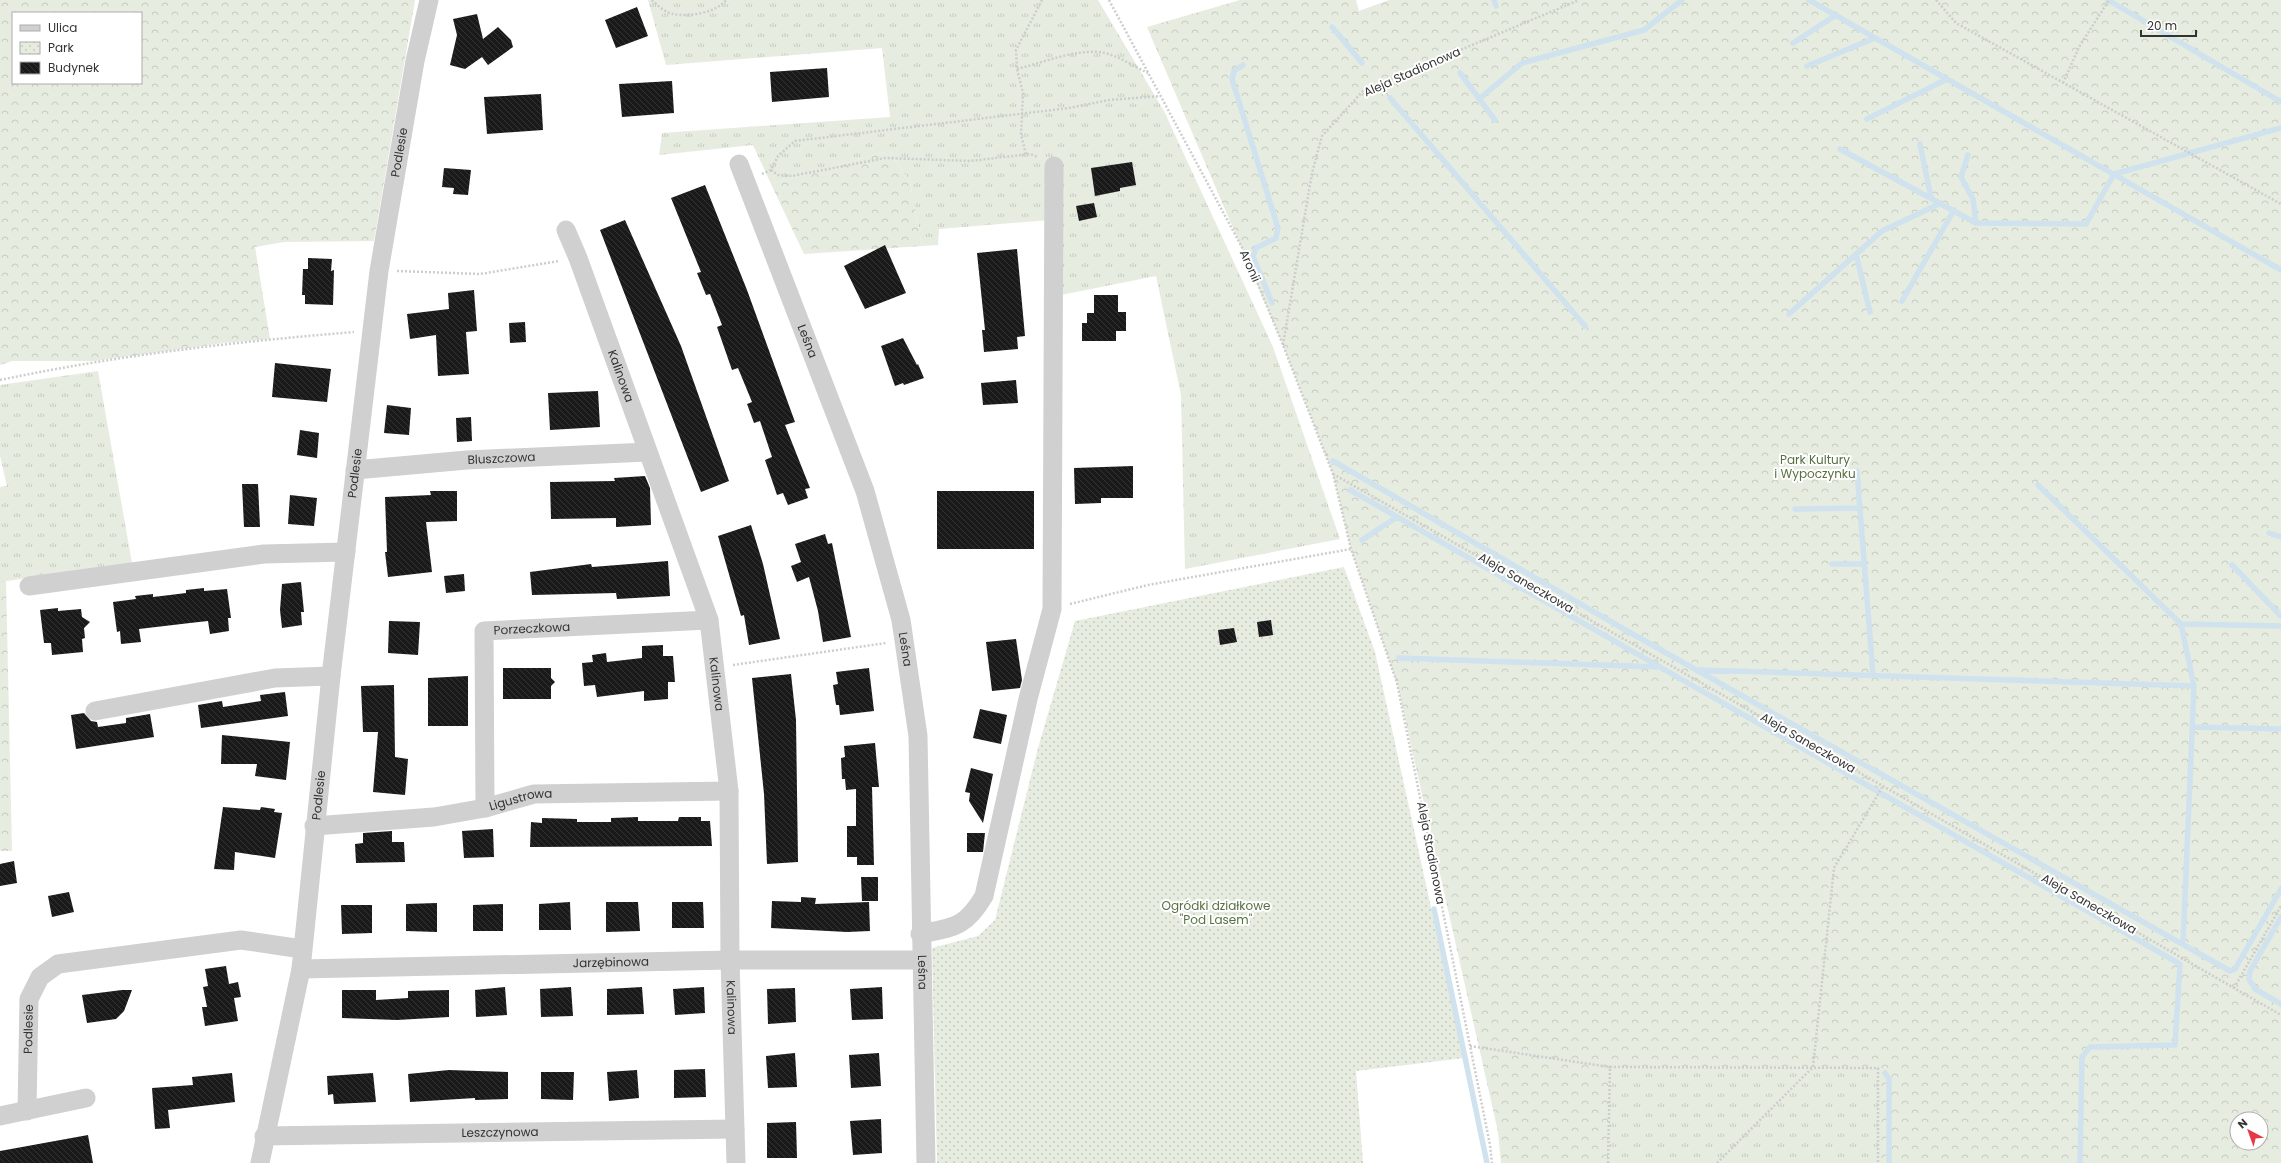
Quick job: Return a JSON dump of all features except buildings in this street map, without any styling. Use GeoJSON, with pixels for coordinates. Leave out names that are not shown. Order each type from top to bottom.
{"type":"FeatureCollection","features":[{"type":"Feature","properties":{"kind":"street","name":"Podlesie"},"geometry":{"type":"LineString","coordinates":[[260,1163],[264,1136],[301,969],[314,826],[379,271],[411,85],[429,0]]}},
{"type":"Feature","properties":{"kind":"street","name":"Leśna"},"geometry":{"type":"LineString","coordinates":[[739,164],[865,491],[901,620],[918,736],[920,934],[926,1163]]}},
{"type":"Feature","properties":{"kind":"street"},"geometry":{"type":"LineString","coordinates":[[920,934],[956,926],[973,914],[984,896],[1028,699],[1052,609],[1054,166]]}},
{"type":"Feature","properties":{"kind":"street","name":"Kalinowa"},"geometry":{"type":"LineString","coordinates":[[566,230],[578,258],[709,620],[729,790],[730,960],[736,1163]]}},
{"type":"Feature","properties":{"kind":"street","name":"Bluszczowa"},"geometry":{"type":"LineString","coordinates":[[356,470],[467,460],[648,452]]}},
{"type":"Feature","properties":{"kind":"street"},"geometry":{"type":"LineString","coordinates":[[29,586],[264,554],[346,552]]}},
{"type":"Feature","properties":{"kind":"street","name":"Porzeczkowa"},"geometry":{"type":"LineString","coordinates":[[485,808],[484,631],[709,620]]}},
{"type":"Feature","properties":{"kind":"street"},"geometry":{"type":"LineString","coordinates":[[95,711],[275,678],[331,676]]}},
{"type":"Feature","properties":{"kind":"street","name":"Ligustrowa"},"geometry":{"type":"LineString","coordinates":[[314,826],[403,820],[485,808],[534,794],[729,790]]}},
{"type":"Feature","properties":{"kind":"street","name":"Podlesie"},"geometry":{"type":"LineString","coordinates":[[27,1112],[29,999],[40,977],[51,968],[58,964],[241,940],[302,949]]}},
{"type":"Feature","properties":{"kind":"street","name":"Jarzębinowa"},"geometry":{"type":"LineString","coordinates":[[301,969],[730,960],[921,960]]}},
{"type":"Feature","properties":{"kind":"street"},"geometry":{"type":"LineString","coordinates":[[0,1116],[27,1112],[86,1098]]}},
{"type":"Feature","properties":{"kind":"street","name":"Leszczynowa"},"geometry":{"type":"LineString","coordinates":[[264,1136],[735,1129]]}},
{"type":"Feature","properties":{"kind":"path"},"geometry":{"type":"LineString","coordinates":[[652,0],[672,14],[712,10],[722,5],[726,0]]}},
{"type":"Feature","properties":{"kind":"path"},"geometry":{"type":"LineString","coordinates":[[1026,154],[1021,135],[1024,113],[1023,93],[1017,70],[1016,50],[1042,0]]}},
{"type":"Feature","properties":{"kind":"path","name":"Aronii"},"geometry":{"type":"LineString","coordinates":[[1109,0],[1245,253],[1283,345],[1332,474],[1350,549]]}},
{"type":"Feature","properties":{"kind":"path","name":"Aleja Stadionowa"},"geometry":{"type":"LineString","coordinates":[[1283,345],[1312,173],[1322,136],[1363,91],[1579,0]]}},
{"type":"Feature","properties":{"kind":"path"},"geometry":{"type":"LineString","coordinates":[[1936,0],[1956,23],[2281,204]]}},
{"type":"Feature","properties":{"kind":"path"},"geometry":{"type":"LineString","coordinates":[[2063,83],[2079,47],[2109,0]]}},
{"type":"Feature","properties":{"kind":"path"},"geometry":{"type":"LineString","coordinates":[[1017,70],[1082,53],[1100,52],[1114,56],[1148,73]]}},
{"type":"Feature","properties":{"kind":"path"},"geometry":{"type":"LineString","coordinates":[[1030,154],[970,161],[885,158],[792,176],[778,175],[771,170],[778,156],[795,141],[1024,113],[1109,100],[1161,96]]}},
{"type":"Feature","properties":{"kind":"path"},"geometry":{"type":"LineString","coordinates":[[396,271],[480,274],[509,271],[578,258]]}},
{"type":"Feature","properties":{"kind":"path"},"geometry":{"type":"LineString","coordinates":[[0,380],[68,366],[154,352],[224,343],[372,330]]}},
{"type":"Feature","properties":{"kind":"path","name":"Aleja Saneczkowa"},"geometry":{"type":"LineString","coordinates":[[1332,474],[1883,786],[2281,1015]]}},
{"type":"Feature","properties":{"kind":"path"},"geometry":{"type":"LineString","coordinates":[[1052,609],[1148,585],[1350,549]]}},
{"type":"Feature","properties":{"kind":"path","name":"Aleja Stadionowa"},"geometry":{"type":"LineString","coordinates":[[1350,549],[1397,683],[1492,1163]]}},
{"type":"Feature","properties":{"kind":"path"},"geometry":{"type":"LineString","coordinates":[[715,668],[904,641]]}},
{"type":"Feature","properties":{"kind":"path"},"geometry":{"type":"LineString","coordinates":[[1717,1163],[1813,1067],[1834,868],[1883,786]]}},
{"type":"Feature","properties":{"kind":"path"},"geometry":{"type":"LineString","coordinates":[[2234,988],[2281,906]]}},
{"type":"Feature","properties":{"kind":"path"},"geometry":{"type":"LineString","coordinates":[[1470,1046],[1610,1067],[1878,1068],[1878,1163]]}},
{"type":"Feature","properties":{"kind":"path"},"geometry":{"type":"LineString","coordinates":[[1608,1163],[1610,1067]]}},
{"type":"Feature","properties":{"kind":"green space"},"geometry":{"type":"Polygon","coordinates":[[[0,0],[415,0],[374,241],[284,242],[255,247],[270,339],[224,343],[95,361],[12,361],[0,365],[0,0]]]}},
{"type":"Feature","properties":{"kind":"green space"},"geometry":{"type":"Polygon","coordinates":[[[648,0],[1098,0],[1164,111],[1273,347],[1340,539],[1185,569],[1181,395],[1156,276],[1061,295],[1049,220],[939,229],[938,245],[922,246],[910,182],[889,151],[771,184],[753,145],[659,155],[662,133],[890,117],[882,48],[666,65],[648,0]]]}},
{"type":"Feature","properties":{"kind":"green space","name":"Park Kultury i Wypoczynku"},"geometry":{"type":"Polygon","coordinates":[[[1240,0],[1356,0],[1359,11],[1389,0],[2281,0],[2281,1163],[1878,1163],[1878,1068],[1611,1067],[1608,1163],[1501,1163],[1498,1132],[1397,683],[1351,549],[1333,474],[1283,345],[1147,27],[1240,0]]]}},
{"type":"Feature","properties":{"kind":"green space"},"geometry":{"type":"Polygon","coordinates":[[[889,151],[910,182],[922,246],[804,254],[771,184],[889,151]]]}},
{"type":"Feature","properties":{"kind":"green space"},"geometry":{"type":"Polygon","coordinates":[[[98,371],[132,563],[0,582],[0,487],[7,486],[0,456],[0,385],[98,371]]]}},
{"type":"Feature","properties":{"kind":"green space","name":"Ogródki działkowe \"Pod Lasem\""},"geometry":{"type":"Polygon","coordinates":[[[1344,567],[1375,652],[1464,1058],[1356,1071],[1363,1163],[937,1163],[932,948],[978,936],[995,920],[1038,748],[1075,621],[1344,567]]]}},
{"type":"Feature","properties":{"kind":"green space"},"geometry":{"type":"Polygon","coordinates":[[[6,580],[12,851],[0,851],[0,582],[6,580]]]}},
{"type":"Feature","properties":{"kind":"green space"},"geometry":{"type":"Polygon","coordinates":[[[1610,1067],[1878,1068],[1878,1163],[1608,1163],[1610,1067]]]}},
{"type":"Feature","properties":{"kind":"waterway"},"geometry":{"type":"LineString","coordinates":[[1494,0],[1496,6]]}},
{"type":"Feature","properties":{"kind":"waterway"},"geometry":{"type":"LineString","coordinates":[[1479,99],[1522,63],[1644,30],[1682,0]]}},
{"type":"Feature","properties":{"kind":"waterway"},"geometry":{"type":"LineString","coordinates":[[1809,0],[2281,270]]}},
{"type":"Feature","properties":{"kind":"waterway"},"geometry":{"type":"LineString","coordinates":[[2108,0],[2281,102]]}},
{"type":"Feature","properties":{"kind":"waterway"},"geometry":{"type":"LineString","coordinates":[[1793,43],[1836,15]]}},
{"type":"Feature","properties":{"kind":"waterway"},"geometry":{"type":"LineString","coordinates":[[1332,27],[1362,63]]}},
{"type":"Feature","properties":{"kind":"waterway"},"geometry":{"type":"LineString","coordinates":[[1807,66],[1875,38]]}},
{"type":"Feature","properties":{"kind":"waterway"},"geometry":{"type":"LineString","coordinates":[[1243,65],[1234,71],[1232,79],[1278,228],[1276,238],[1256,248],[1253,256],[1272,303]]}},
{"type":"Feature","properties":{"kind":"waterway"},"geometry":{"type":"LineString","coordinates":[[1460,73],[1495,120]]}},
{"type":"Feature","properties":{"kind":"waterway"},"geometry":{"type":"LineString","coordinates":[[1867,119],[1947,79]]}},
{"type":"Feature","properties":{"kind":"waterway"},"geometry":{"type":"LineString","coordinates":[[1390,98],[1585,326]]}},
{"type":"Feature","properties":{"kind":"waterway"},"geometry":{"type":"LineString","coordinates":[[1840,149],[1976,223],[2086,224],[2114,174],[2281,128]]}},
{"type":"Feature","properties":{"kind":"waterway"},"geometry":{"type":"LineString","coordinates":[[1920,144],[1931,198]]}},
{"type":"Feature","properties":{"kind":"waterway"},"geometry":{"type":"LineString","coordinates":[[1968,155],[1961,177],[1973,199],[1976,223]]}},
{"type":"Feature","properties":{"kind":"waterway"},"geometry":{"type":"LineString","coordinates":[[1789,314],[1882,231],[1941,203]]}},
{"type":"Feature","properties":{"kind":"waterway"},"geometry":{"type":"LineString","coordinates":[[1902,301],[1954,210]]}},
{"type":"Feature","properties":{"kind":"waterway"},"geometry":{"type":"LineString","coordinates":[[1856,254],[1870,312]]}},
{"type":"Feature","properties":{"kind":"waterway"},"geometry":{"type":"LineString","coordinates":[[1333,461],[1622,628],[2230,971],[2235,969],[2281,889]]}},
{"type":"Feature","properties":{"kind":"waterway"},"geometry":{"type":"LineString","coordinates":[[1857,471],[1873,675]]}},
{"type":"Feature","properties":{"kind":"waterway"},"geometry":{"type":"LineString","coordinates":[[2038,485],[2181,624],[2194,686],[2183,944]]}},
{"type":"Feature","properties":{"kind":"waterway"},"geometry":{"type":"LineString","coordinates":[[1350,490],[2180,964],[2175,1045],[2090,1047],[2082,1057],[2080,1163]]}},
{"type":"Feature","properties":{"kind":"waterway"},"geometry":{"type":"LineString","coordinates":[[1795,509],[1860,508]]}},
{"type":"Feature","properties":{"kind":"waterway"},"geometry":{"type":"LineString","coordinates":[[1362,540],[1397,517]]}},
{"type":"Feature","properties":{"kind":"waterway"},"geometry":{"type":"LineString","coordinates":[[2269,533],[2281,537]]}},
{"type":"Feature","properties":{"kind":"waterway"},"geometry":{"type":"LineString","coordinates":[[1832,564],[1864,564]]}},
{"type":"Feature","properties":{"kind":"waterway"},"geometry":{"type":"LineString","coordinates":[[2232,565],[2281,616]]}},
{"type":"Feature","properties":{"kind":"waterway"},"geometry":{"type":"LineString","coordinates":[[2181,624],[2281,626]]}},
{"type":"Feature","properties":{"kind":"waterway"},"geometry":{"type":"LineString","coordinates":[[1399,658],[1658,667]]}},
{"type":"Feature","properties":{"kind":"waterway"},"geometry":{"type":"LineString","coordinates":[[1699,670],[2194,686]]}},
{"type":"Feature","properties":{"kind":"waterway"},"geometry":{"type":"LineString","coordinates":[[2194,727],[2281,729]]}},
{"type":"Feature","properties":{"kind":"waterway"},"geometry":{"type":"LineString","coordinates":[[1434,909],[1487,1163]]}},
{"type":"Feature","properties":{"kind":"waterway"},"geometry":{"type":"LineString","coordinates":[[2281,917],[2250,971],[2249,979],[2255,989],[2281,1004]]}},
{"type":"Feature","properties":{"kind":"waterway"},"geometry":{"type":"LineString","coordinates":[[1885,1073],[1889,1079],[1889,1163]]}}]}
